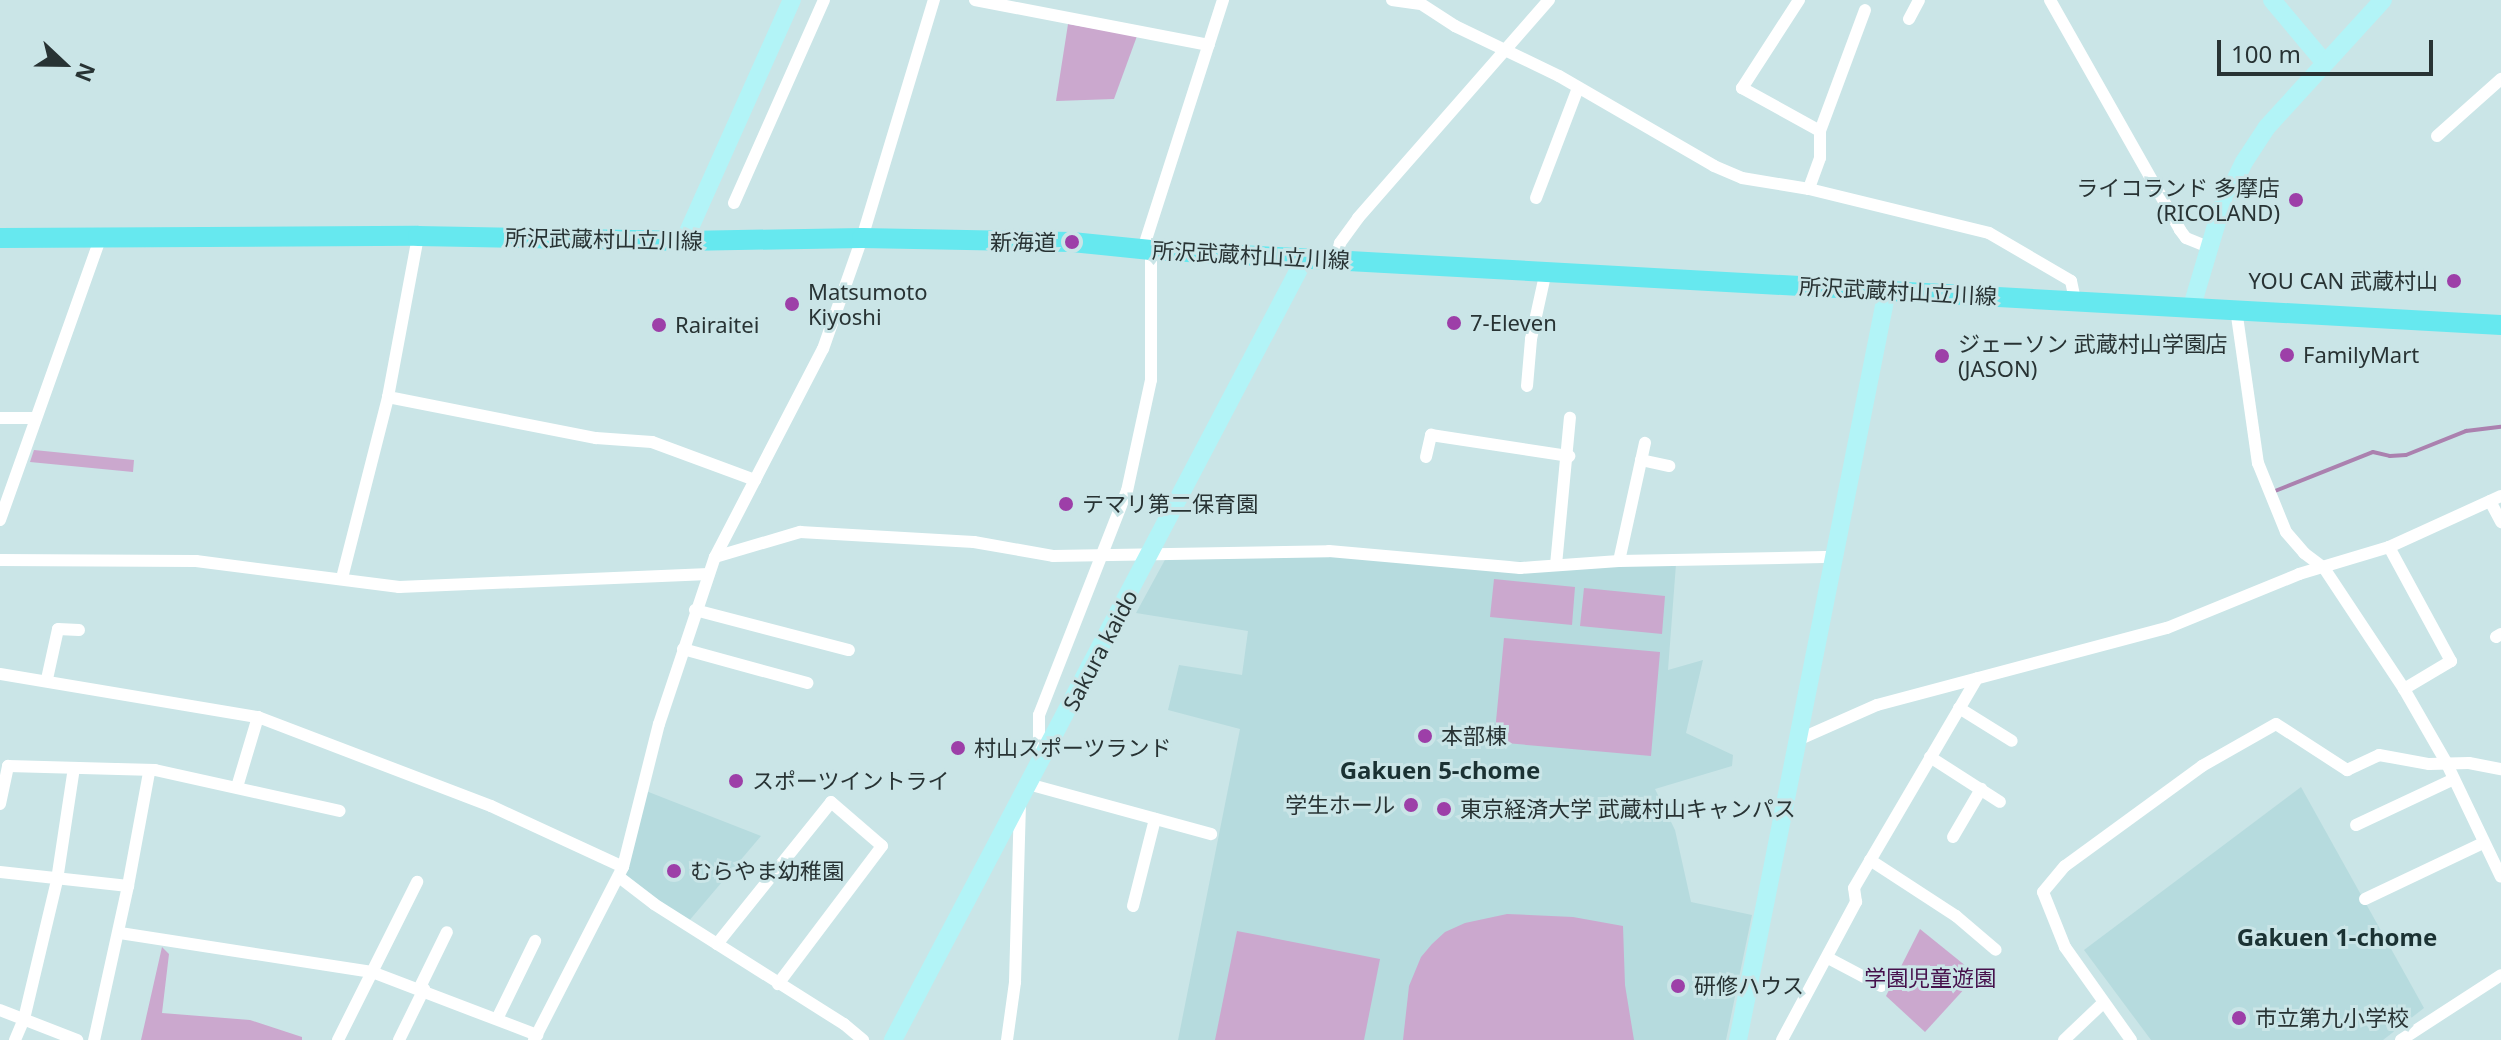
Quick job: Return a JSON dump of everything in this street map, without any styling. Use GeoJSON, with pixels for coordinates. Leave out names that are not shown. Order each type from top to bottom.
{"type":"FeatureCollection","features":[{"type":"Feature","properties":{"kind":"main road","name":"所沢武蔵村山立川線"},"geometry":{"type":"LineString","coordinates":[[0,238],[418,236],[684,241],[862,238],[1072,242],[1147,250],[2501,325]]}},
{"type":"Feature","properties":{"kind":"street"},"geometry":{"type":"LineString","coordinates":[[684,241],[792,0]]}},
{"type":"Feature","properties":{"kind":"street"},"geometry":{"type":"LineString","coordinates":[[734,203],[824,0]]}},
{"type":"Feature","properties":{"kind":"street"},"geometry":{"type":"LineString","coordinates":[[120,933],[372,972],[422,988],[535,1038],[621,872],[659,724],[715,557],[823,349],[862,238],[934,0]]}},
{"type":"Feature","properties":{"kind":"street"},"geometry":{"type":"LineString","coordinates":[[975,0],[1209,45]]}},
{"type":"Feature","properties":{"kind":"street"},"geometry":{"type":"LineString","coordinates":[[1039,764],[1039,715],[1127,491],[1151,380],[1147,250],[1223,0]]}},
{"type":"Feature","properties":{"kind":"street"},"geometry":{"type":"LineString","coordinates":[[1392,0],[1417,2],[1504,52],[1578,88],[1714,166],[1742,178],[1809,189],[1989,233],[2071,281],[2075,300]]}},
{"type":"Feature","properties":{"kind":"street"},"geometry":{"type":"LineString","coordinates":[[1336,259],[1340,243],[1358,218],[1549,0]]}},
{"type":"Feature","properties":{"kind":"street"},"geometry":{"type":"LineString","coordinates":[[1799,0],[1742,88],[1820,131]]}},
{"type":"Feature","properties":{"kind":"street"},"geometry":{"type":"LineString","coordinates":[[1909,19],[1919,0]]}},
{"type":"Feature","properties":{"kind":"street"},"geometry":{"type":"LineString","coordinates":[[2050,0],[2180,230],[2186,238],[2208,247]]}},
{"type":"Feature","properties":{"kind":"street"},"geometry":{"type":"LineString","coordinates":[[2272,0],[2324,62]]}},
{"type":"Feature","properties":{"kind":"street"},"geometry":{"type":"LineString","coordinates":[[2192,306],[2208,247],[2231,185],[2244,162],[2267,127],[2383,0]]}},
{"type":"Feature","properties":{"kind":"street"},"geometry":{"type":"LineString","coordinates":[[1809,189],[1820,158],[1820,131],[1865,10]]}},
{"type":"Feature","properties":{"kind":"street"},"geometry":{"type":"LineString","coordinates":[[776,35],[803,46]]}},
{"type":"Feature","properties":{"kind":"street"},"geometry":{"type":"LineString","coordinates":[[2437,136],[2501,79]]}},
{"type":"Feature","properties":{"kind":"street"},"geometry":{"type":"LineString","coordinates":[[1536,198],[1578,88]]}},
{"type":"Feature","properties":{"kind":"street"},"geometry":{"type":"LineString","coordinates":[[0,520],[101,236]]}},
{"type":"Feature","properties":{"kind":"street"},"geometry":{"type":"LineString","coordinates":[[342,578],[388,397],[418,236]]}},
{"type":"Feature","properties":{"kind":"street","name":"Sakura kaido"},"geometry":{"type":"LineString","coordinates":[[893,1040],[1305,258]]}},
{"type":"Feature","properties":{"kind":"street"},"geometry":{"type":"LineString","coordinates":[[1527,386],[1531,339],[1546,271]]}},
{"type":"Feature","properties":{"kind":"street"},"geometry":{"type":"LineString","coordinates":[[1738,1040],[1887,291]]}},
{"type":"Feature","properties":{"kind":"street"},"geometry":{"type":"LineString","coordinates":[[2236,309],[2258,463],[2286,532],[2304,553],[2324,568],[2404,689],[2446,762],[2483,843],[2496,857],[2501,877]]}},
{"type":"Feature","properties":{"kind":"street"},"geometry":{"type":"LineString","coordinates":[[388,397],[596,438],[652,442],[755,480]]}},
{"type":"Feature","properties":{"kind":"street"},"geometry":{"type":"LineString","coordinates":[[0,418],[36,418]]}},
{"type":"Feature","properties":{"kind":"street"},"geometry":{"type":"LineString","coordinates":[[1556,565],[1569,456],[1570,418]]}},
{"type":"Feature","properties":{"kind":"street"},"geometry":{"type":"LineString","coordinates":[[1426,457],[1431,435],[1569,456]]}},
{"type":"Feature","properties":{"kind":"street"},"geometry":{"type":"LineString","coordinates":[[1619,561],[1645,443]]}},
{"type":"Feature","properties":{"kind":"street"},"geometry":{"type":"LineString","coordinates":[[1641,460],[1669,466]]}},
{"type":"Feature","properties":{"kind":"street"},"geometry":{"type":"LineString","coordinates":[[1800,739],[1877,705],[2167,628],[2299,574],[2389,547],[2496,498],[2501,522]]}},
{"type":"Feature","properties":{"kind":"street"},"geometry":{"type":"LineString","coordinates":[[715,557],[800,532],[974,542],[1053,556],[1329,551],[1520,568],[1619,561],[1836,557]]}},
{"type":"Feature","properties":{"kind":"street"},"geometry":{"type":"LineString","coordinates":[[2389,547],[2451,661],[2404,689]]}},
{"type":"Feature","properties":{"kind":"street"},"geometry":{"type":"LineString","coordinates":[[0,560],[196,561],[399,587],[709,574]]}},
{"type":"Feature","properties":{"kind":"street"},"geometry":{"type":"LineString","coordinates":[[695,610],[849,650]]}},
{"type":"Feature","properties":{"kind":"street"},"geometry":{"type":"LineString","coordinates":[[47,679],[58,629],[79,630]]}},
{"type":"Feature","properties":{"kind":"street"},"geometry":{"type":"LineString","coordinates":[[683,649],[807,683]]}},
{"type":"Feature","properties":{"kind":"street"},"geometry":{"type":"LineString","coordinates":[[0,674],[47,679],[258,717],[491,806],[621,872],[717,944],[844,1024],[863,1040]]}},
{"type":"Feature","properties":{"kind":"street"},"geometry":{"type":"LineString","coordinates":[[1782,1040],[1856,902],[1854,888],[1977,678]]}},
{"type":"Feature","properties":{"kind":"street"},"geometry":{"type":"LineString","coordinates":[[1959,708],[2012,741]]}},
{"type":"Feature","properties":{"kind":"street"},"geometry":{"type":"LineString","coordinates":[[237,787],[258,717]]}},
{"type":"Feature","properties":{"kind":"street"},"geometry":{"type":"LineString","coordinates":[[2131,1040],[2065,947],[2043,892],[2065,866],[2202,766],[2276,724],[2347,770],[2379,755],[2429,764],[2446,762],[2501,769]]}},
{"type":"Feature","properties":{"kind":"street"},"geometry":{"type":"LineString","coordinates":[[1930,757],[2000,802]]}},
{"type":"Feature","properties":{"kind":"street"},"geometry":{"type":"LineString","coordinates":[[0,804],[8,766],[149,773],[155,770],[340,811]]}},
{"type":"Feature","properties":{"kind":"street"},"geometry":{"type":"LineString","coordinates":[[15,1040],[24,1019],[57,880],[74,768]]}},
{"type":"Feature","properties":{"kind":"street"},"geometry":{"type":"LineString","coordinates":[[94,1040],[120,933],[149,773]]}},
{"type":"Feature","properties":{"kind":"street"},"geometry":{"type":"LineString","coordinates":[[2356,825],[2454,779]]}},
{"type":"Feature","properties":{"kind":"street"},"geometry":{"type":"LineString","coordinates":[[1953,837],[1981,789]]}},
{"type":"Feature","properties":{"kind":"street"},"geometry":{"type":"LineString","coordinates":[[1007,1040],[1015,982],[1024,792],[1211,834]]}},
{"type":"Feature","properties":{"kind":"street"},"geometry":{"type":"LineString","coordinates":[[717,944],[831,802],[882,846],[778,984]]}},
{"type":"Feature","properties":{"kind":"street"},"geometry":{"type":"LineString","coordinates":[[1133,906],[1155,819]]}},
{"type":"Feature","properties":{"kind":"street"},"geometry":{"type":"LineString","coordinates":[[2365,899],[2483,843]]}},
{"type":"Feature","properties":{"kind":"street"},"geometry":{"type":"LineString","coordinates":[[1870,860],[1956,916],[1996,950]]}},
{"type":"Feature","properties":{"kind":"street"},"geometry":{"type":"LineString","coordinates":[[0,872],[128,886]]}},
{"type":"Feature","properties":{"kind":"street"},"geometry":{"type":"LineString","coordinates":[[338,1040],[417,882]]}},
{"type":"Feature","properties":{"kind":"street"},"geometry":{"type":"LineString","coordinates":[[399,1040],[447,932]]}},
{"type":"Feature","properties":{"kind":"street"},"geometry":{"type":"LineString","coordinates":[[497,1019],[535,941]]}},
{"type":"Feature","properties":{"kind":"street"},"geometry":{"type":"LineString","coordinates":[[1828,958],[1881,986]]}},
{"type":"Feature","properties":{"kind":"street"},"geometry":{"type":"LineString","coordinates":[[2401,1040],[2501,975]]}},
{"type":"Feature","properties":{"kind":"street"},"geometry":{"type":"LineString","coordinates":[[2064,1040],[2103,1003]]}},
{"type":"Feature","properties":{"kind":"street"},"geometry":{"type":"LineString","coordinates":[[0,1010],[77,1040]]}},
{"type":"Feature","properties":{"kind":"shaded area","name":"東京経済大学 武蔵村山キャンパス"},"geometry":{"type":"Polygon","coordinates":[[[1290,551],[1366,559],[1676,564],[1668,670],[1703,660],[1686,733],[1733,755],[1732,766],[1655,789],[1675,830],[1691,902],[1752,915],[1726,1040],[1178,1040],[1240,729],[1168,710],[1179,665],[1242,675],[1248,631],[1136,613],[1167,556],[1290,551]]]}},
{"type":"Feature","properties":{"kind":"shaded area"},"geometry":{"type":"Polygon","coordinates":[[[2301,787],[2424,1008],[2383,1040],[2151,1040],[2084,950],[2301,787]]]}},
{"type":"Feature","properties":{"kind":"shaded area"},"geometry":{"type":"Polygon","coordinates":[[[646,791],[761,836],[688,922],[626,875],[646,791]]]}},
{"type":"Feature","properties":{"kind":"green space"},"geometry":{"type":"Polygon","coordinates":[[[1068,24],[1137,36],[1114,99],[1056,101],[1068,24]]]}},
{"type":"Feature","properties":{"kind":"green space"},"geometry":{"type":"Polygon","coordinates":[[[34,450],[134,460],[133,472],[30,462],[34,450]]]}},
{"type":"Feature","properties":{"kind":"green space"},"geometry":{"type":"Polygon","coordinates":[[[1494,579],[1575,587],[1572,625],[1490,617],[1494,579]]]}},
{"type":"Feature","properties":{"kind":"green space"},"geometry":{"type":"Polygon","coordinates":[[[1584,588],[1665,596],[1662,634],[1580,626],[1584,588]]]}},
{"type":"Feature","properties":{"kind":"green space"},"geometry":{"type":"Polygon","coordinates":[[[1504,638],[1660,652],[1651,756],[1494,742],[1504,638]]]}},
{"type":"Feature","properties":{"kind":"green space"},"geometry":{"type":"Polygon","coordinates":[[[1507,914],[1573,917],[1623,926],[1625,985],[1634,1040],[1403,1040],[1409,986],[1421,957],[1445,932],[1465,923],[1507,914]]]}},
{"type":"Feature","properties":{"kind":"green space","name":"学園児童遊園"},"geometry":{"type":"Polygon","coordinates":[[[1920,929],[1977,975],[1925,1032],[1886,996],[1920,929]]]}},
{"type":"Feature","properties":{"kind":"green space"},"geometry":{"type":"Polygon","coordinates":[[[1237,931],[1380,959],[1364,1040],[1215,1040],[1237,931]]]}},
{"type":"Feature","properties":{"kind":"green space"},"geometry":{"type":"Polygon","coordinates":[[[162,947],[169,954],[162,1013],[250,1020],[302,1037],[302,1040],[141,1040],[162,947]]]}},
{"type":"Feature","properties":{"kind":"waterway"},"geometry":{"type":"LineString","coordinates":[[2275,491],[2373,452],[2390,456],[2406,455],[2466,431],[2501,427]]}},
{"type":"Feature","properties":{"kind":"place","name":"ライコランド 多摩店 (RICOLAND)"},"geometry":{"type":"Point","coordinates":[2296,200]}},
{"type":"Feature","properties":{"kind":"place","name":"新海道"},"geometry":{"type":"Point","coordinates":[1072,242]}},
{"type":"Feature","properties":{"kind":"place","name":"YOU CAN 武蔵村山"},"geometry":{"type":"Point","coordinates":[2454,281]}},
{"type":"Feature","properties":{"kind":"place","name":"Matsumoto Kiyoshi"},"geometry":{"type":"Point","coordinates":[792,304]}},
{"type":"Feature","properties":{"kind":"place","name":"7-Eleven"},"geometry":{"type":"Point","coordinates":[1454,323]}},
{"type":"Feature","properties":{"kind":"place","name":"Rairaitei"},"geometry":{"type":"Point","coordinates":[659,325]}},
{"type":"Feature","properties":{"kind":"place","name":"FamilyMart"},"geometry":{"type":"Point","coordinates":[2287,355]}},
{"type":"Feature","properties":{"kind":"place","name":"ジェーソン 武蔵村山学園店 (JASON)"},"geometry":{"type":"Point","coordinates":[1942,356]}},
{"type":"Feature","properties":{"kind":"place","name":"テマリ第二保育園"},"geometry":{"type":"Point","coordinates":[1066,504]}},
{"type":"Feature","properties":{"kind":"place","name":"本部棟"},"geometry":{"type":"Point","coordinates":[1425,736]}},
{"type":"Feature","properties":{"kind":"place","name":"村山スポーツランド"},"geometry":{"type":"Point","coordinates":[958,748]}},
{"type":"Feature","properties":{"kind":"place","name":"スポーツイントライ"},"geometry":{"type":"Point","coordinates":[736,781]}},
{"type":"Feature","properties":{"kind":"place","name":"学生ホール"},"geometry":{"type":"Point","coordinates":[1411,805]}},
{"type":"Feature","properties":{"kind":"place","name":"東京経済大学 武蔵村山キャンパス"},"geometry":{"type":"Point","coordinates":[1444,809]}},
{"type":"Feature","properties":{"kind":"place","name":"むらやま幼稚園"},"geometry":{"type":"Point","coordinates":[674,871]}},
{"type":"Feature","properties":{"kind":"place","name":"研修ハウス"},"geometry":{"type":"Point","coordinates":[1678,986]}},
{"type":"Feature","properties":{"kind":"place","name":"市立第九小学校"},"geometry":{"type":"Point","coordinates":[2239,1018]}},
{"type":"Feature","properties":{"kind":"district","name":"Gakuen 5-chome"},"geometry":{"type":"Point","coordinates":[1440,770]}},
{"type":"Feature","properties":{"kind":"district","name":"Gakuen 1-chome"},"geometry":{"type":"Point","coordinates":[2337,937]}}]}
